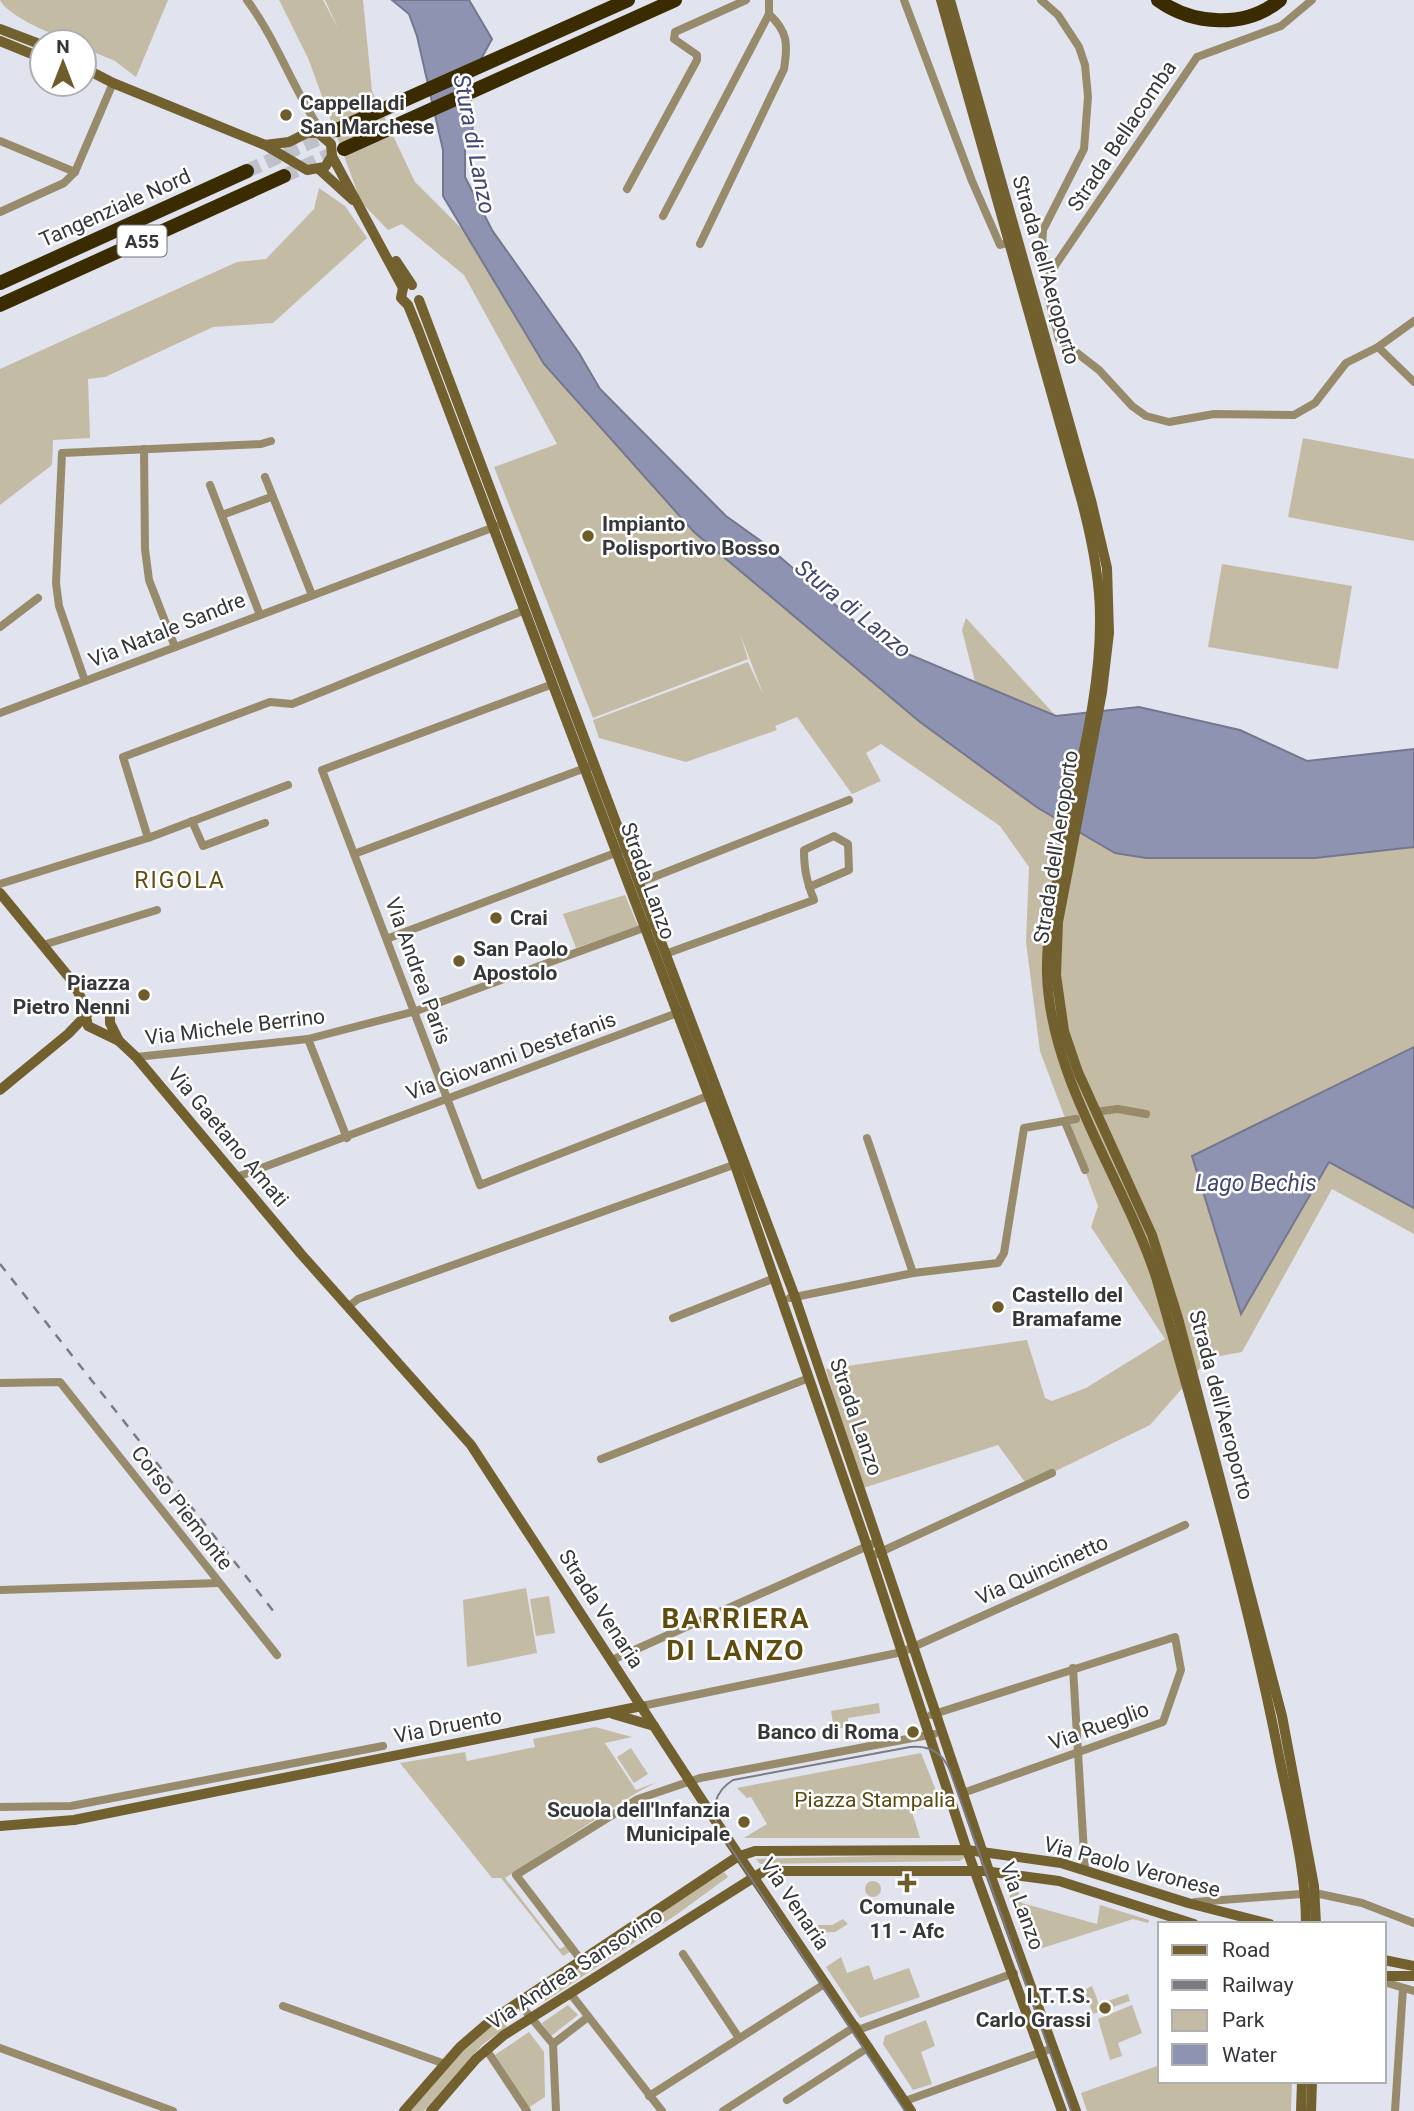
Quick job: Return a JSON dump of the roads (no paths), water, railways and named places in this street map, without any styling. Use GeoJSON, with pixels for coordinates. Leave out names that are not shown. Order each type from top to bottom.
{"type":"FeatureCollection","features":[{"type":"Feature","properties":{"kind":"highway"},"geometry":{"type":"LineString","coordinates":[[335,130],[628,0]]}},
{"type":"Feature","properties":{"kind":"highway"},"geometry":{"type":"LineString","coordinates":[[343,150],[675,0]]}},
{"type":"Feature","properties":{"kind":"highway"},"geometry":{"type":"LineString","coordinates":[[1158,0],[1185,15],[1220,21],[1251,16],[1280,0]]}},
{"type":"Feature","properties":{"kind":"highway"},"geometry":{"type":"LineString","coordinates":[[1175,0],[1192,7],[1219,11],[1246,8],[1265,0]]}},
{"type":"Feature","properties":{"kind":"highway","name":"Tangenziale Nord"},"geometry":{"type":"LineString","coordinates":[[0,283],[247,170]]}},
{"type":"Feature","properties":{"kind":"highway","name":"Tangenziale Nord"},"geometry":{"type":"LineString","coordinates":[[0,305],[284,176]]}},
{"type":"Feature","properties":{"kind":"street"},"geometry":{"type":"LineString","coordinates":[[247,0],[272,37],[306,104],[309,121],[294,150],[297,162]]}},
{"type":"Feature","properties":{"kind":"street"},"geometry":{"type":"LineString","coordinates":[[627,190],[697,60],[697,55],[678,45],[674,39],[675,32],[746,0]]}},
{"type":"Feature","properties":{"kind":"street"},"geometry":{"type":"LineString","coordinates":[[663,216],[769,14],[769,0]]}},
{"type":"Feature","properties":{"kind":"street"},"geometry":{"type":"LineString","coordinates":[[904,0],[972,181],[1000,245],[1013,241]]}},
{"type":"Feature","properties":{"kind":"street","name":"Strada dell'Aeroporto"},"geometry":{"type":"LineString","coordinates":[[941,0],[1087,501],[1097,566],[1100,637],[1058,922],[1056,975],[1064,1031],[1078,1072],[1152,1235],[1178,1318],[1282,1716],[1310,1893]]}},
{"type":"Feature","properties":{"kind":"street","name":"Strada dell'Aeroporto"},"geometry":{"type":"LineString","coordinates":[[950,0],[1013,241]]}},
{"type":"Feature","properties":{"kind":"street","name":"Strada Bellacomba"},"geometry":{"type":"LineString","coordinates":[[1041,0],[1058,15],[1079,47],[1085,65],[1088,97],[1084,149],[1043,230],[1042,248],[1049,273],[1048,296],[1059,340]]}},
{"type":"Feature","properties":{"kind":"street","name":"Strada Bellacomba"},"geometry":{"type":"LineString","coordinates":[[1049,273],[1197,57],[1281,26],[1312,0]]}},
{"type":"Feature","properties":{"kind":"street"},"geometry":{"type":"LineString","coordinates":[[700,244],[784,69],[789,42],[782,26],[769,14]]}},
{"type":"Feature","properties":{"kind":"street"},"geometry":{"type":"LineString","coordinates":[[0,29],[28,40]]}},
{"type":"Feature","properties":{"kind":"street"},"geometry":{"type":"LineString","coordinates":[[0,41],[28,52]]}},
{"type":"Feature","properties":{"kind":"street"},"geometry":{"type":"LineString","coordinates":[[98,76],[265,145],[307,170],[320,170],[343,150]]}},
{"type":"Feature","properties":{"kind":"street"},"geometry":{"type":"LineString","coordinates":[[0,212],[64,183],[75,172],[113,83]]}},
{"type":"Feature","properties":{"kind":"street"},"geometry":{"type":"LineString","coordinates":[[306,104],[335,130]]}},
{"type":"Feature","properties":{"kind":"street"},"geometry":{"type":"LineString","coordinates":[[265,145],[335,130]]}},
{"type":"Feature","properties":{"kind":"street"},"geometry":{"type":"LineString","coordinates":[[335,130],[331,144],[343,150],[360,206],[407,287],[420,291],[414,303],[401,298],[407,287]]}},
{"type":"Feature","properties":{"kind":"street"},"geometry":{"type":"LineString","coordinates":[[0,141],[75,172]]}},
{"type":"Feature","properties":{"kind":"street"},"geometry":{"type":"LineString","coordinates":[[320,170],[360,206]]}},
{"type":"Feature","properties":{"kind":"street","name":"Strada Lanzo"},"geometry":{"type":"LineString","coordinates":[[414,303],[590,767],[644,928],[795,1297],[874,1549],[902,1652],[931,1735]]}},
{"type":"Feature","properties":{"kind":"street"},"geometry":{"type":"LineString","coordinates":[[1042,344],[1059,340],[1098,370],[1146,416],[1169,422],[1214,414],[1294,415],[1315,402],[1346,363],[1378,347],[1414,321]]}},
{"type":"Feature","properties":{"kind":"street"},"geometry":{"type":"LineString","coordinates":[[1378,347],[1414,382]]}},
{"type":"Feature","properties":{"kind":"street"},"geometry":{"type":"LineString","coordinates":[[85,681],[59,606],[56,583],[62,453],[271,441]]}},
{"type":"Feature","properties":{"kind":"street"},"geometry":{"type":"LineString","coordinates":[[144,449],[145,550],[149,580],[175,647]]}},
{"type":"Feature","properties":{"kind":"street"},"geometry":{"type":"LineString","coordinates":[[265,477],[312,595]]}},
{"type":"Feature","properties":{"kind":"street","name":"Via Natale Sandre"},"geometry":{"type":"LineString","coordinates":[[0,713],[260,615],[210,485]]}},
{"type":"Feature","properties":{"kind":"street"},"geometry":{"type":"LineString","coordinates":[[222,515],[271,497]]}},
{"type":"Feature","properties":{"kind":"street"},"geometry":{"type":"LineString","coordinates":[[260,615],[498,525]]}},
{"type":"Feature","properties":{"kind":"street","name":"Strada Lanzo"},"geometry":{"type":"LineString","coordinates":[[498,525],[525,610],[553,684],[657,923],[689,1009],[714,1094]]}},
{"type":"Feature","properties":{"kind":"street"},"geometry":{"type":"LineString","coordinates":[[0,627],[38,598]]}},
{"type":"Feature","properties":{"kind":"street"},"geometry":{"type":"LineString","coordinates":[[148,838],[123,757],[270,702],[297,702],[307,695],[525,610]]}},
{"type":"Feature","properties":{"kind":"street","name":"Via Andrea Paris"},"geometry":{"type":"LineString","coordinates":[[553,684],[323,770],[416,1011],[445,1097],[480,1185],[714,1094]]}},
{"type":"Feature","properties":{"kind":"street"},"geometry":{"type":"LineString","coordinates":[[354,854],[590,767]]}},
{"type":"Feature","properties":{"kind":"street"},"geometry":{"type":"LineString","coordinates":[[0,884],[148,838],[288,785]]}},
{"type":"Feature","properties":{"kind":"street"},"geometry":{"type":"LineString","coordinates":[[640,882],[849,800]]}},
{"type":"Feature","properties":{"kind":"street"},"geometry":{"type":"LineString","coordinates":[[192,821],[203,846],[265,823]]}},
{"type":"Feature","properties":{"kind":"street"},"geometry":{"type":"LineString","coordinates":[[834,836],[848,844],[849,870],[809,887],[804,873],[804,850],[834,836]]}},
{"type":"Feature","properties":{"kind":"street"},"geometry":{"type":"LineString","coordinates":[[388,938],[618,852]]}},
{"type":"Feature","properties":{"kind":"street","name":"Strada Lanzo"},"geometry":{"type":"LineString","coordinates":[[668,953],[814,901],[809,887]]}},
{"type":"Feature","properties":{"kind":"street"},"geometry":{"type":"LineString","coordinates":[[0,893],[73,982],[110,1013],[110,1023],[106,1029],[68,1034]]}},
{"type":"Feature","properties":{"kind":"street"},"geometry":{"type":"LineString","coordinates":[[43,945],[157,910]]}},
{"type":"Feature","properties":{"kind":"street","name":"Via Michele Berrino"},"geometry":{"type":"LineString","coordinates":[[136,1057],[308,1040],[416,1011],[657,923]]}},
{"type":"Feature","properties":{"kind":"street"},"geometry":{"type":"LineString","coordinates":[[73,982],[88,1026],[97,1031]]}},
{"type":"Feature","properties":{"kind":"street"},"geometry":{"type":"LineString","coordinates":[[0,1090],[68,1034],[91,1008],[99,1006]]}},
{"type":"Feature","properties":{"kind":"street","name":"Via Giovanni Destefanis"},"geometry":{"type":"LineString","coordinates":[[237,1177],[347,1138],[445,1097],[689,1009]]}},
{"type":"Feature","properties":{"kind":"street","name":"Via Gaetano Amati"},"geometry":{"type":"LineString","coordinates":[[110,1023],[119,1041]]}},
{"type":"Feature","properties":{"kind":"street","name":"Via Gaetano Amati"},"geometry":{"type":"LineString","coordinates":[[97,1031],[119,1041],[136,1057],[305,1259]]}},
{"type":"Feature","properties":{"kind":"street"},"geometry":{"type":"LineString","coordinates":[[308,1040],[347,1138]]}},
{"type":"Feature","properties":{"kind":"street"},"geometry":{"type":"LineString","coordinates":[[1102,1111],[1118,1109],[1146,1114]]}},
{"type":"Feature","properties":{"kind":"street"},"geometry":{"type":"LineString","coordinates":[[783,1300],[913,1273],[998,1263],[1004,1253],[1024,1128],[1076,1119]]}},
{"type":"Feature","properties":{"kind":"street"},"geometry":{"type":"LineString","coordinates":[[1065,1122],[1085,1170]]}},
{"type":"Feature","properties":{"kind":"street"},"geometry":{"type":"LineString","coordinates":[[867,1139],[913,1273]]}},
{"type":"Feature","properties":{"kind":"street"},"geometry":{"type":"LineString","coordinates":[[348,1307],[358,1299],[740,1163]]}},
{"type":"Feature","properties":{"kind":"street","name":"Strada Lanzo"},"geometry":{"type":"LineString","coordinates":[[740,1163],[809,1378],[874,1549],[915,1647],[937,1713]]}},
{"type":"Feature","properties":{"kind":"street","name":"Strada Venaria"},"geometry":{"type":"LineString","coordinates":[[305,1259],[471,1445],[690,1782]]}},
{"type":"Feature","properties":{"kind":"street"},"geometry":{"type":"LineString","coordinates":[[673,1318],[775,1278]]}},
{"type":"Feature","properties":{"kind":"street","name":"Strada Lanzo"},"geometry":{"type":"LineString","coordinates":[[601,1459],[809,1378]]}},
{"type":"Feature","properties":{"kind":"street","name":"Corso Piemonte"},"geometry":{"type":"LineString","coordinates":[[0,1383],[60,1382],[277,1655]]}},
{"type":"Feature","properties":{"kind":"street"},"geometry":{"type":"LineString","coordinates":[[612,1660],[1052,1473]]}},
{"type":"Feature","properties":{"kind":"street","name":"Via Quincinetto"},"geometry":{"type":"LineString","coordinates":[[915,1647],[1185,1525]]}},
{"type":"Feature","properties":{"kind":"street"},"geometry":{"type":"LineString","coordinates":[[0,1590],[219,1583]]}},
{"type":"Feature","properties":{"kind":"street","name":"Via Rueglio"},"geometry":{"type":"LineString","coordinates":[[963,1793],[1163,1722],[1181,1670],[1175,1637],[1073,1668]]}},
{"type":"Feature","properties":{"kind":"street"},"geometry":{"type":"LineString","coordinates":[[902,1652],[915,1647]]}},
{"type":"Feature","properties":{"kind":"street","name":"Via Druento"},"geometry":{"type":"LineString","coordinates":[[0,1826],[74,1820],[902,1652]]}},
{"type":"Feature","properties":{"kind":"street"},"geometry":{"type":"LineString","coordinates":[[925,1717],[1073,1668],[1086,1870]]}},
{"type":"Feature","properties":{"kind":"street"},"geometry":{"type":"LineString","coordinates":[[611,1713],[654,1726]]}},
{"type":"Feature","properties":{"kind":"street","name":"Via Lanzo"},"geometry":{"type":"LineString","coordinates":[[937,1713],[989,1871],[1076,2111]]}},
{"type":"Feature","properties":{"kind":"street"},"geometry":{"type":"LineString","coordinates":[[581,1960],[516,1875],[638,1799],[727,1772],[944,1732]]}},
{"type":"Feature","properties":{"kind":"street","name":"Via Lanzo"},"geometry":{"type":"LineString","coordinates":[[931,1735],[967,1850],[1062,2111]]}},
{"type":"Feature","properties":{"kind":"street","name":"Via Druento"},"geometry":{"type":"LineString","coordinates":[[0,1807],[71,1806],[383,1746]]}},
{"type":"Feature","properties":{"kind":"street","name":"Via Venaria"},"geometry":{"type":"LineString","coordinates":[[690,1782],[908,2106],[1053,2048]]}},
{"type":"Feature","properties":{"kind":"street"},"geometry":{"type":"LineString","coordinates":[[71,1806],[74,1820]]}},
{"type":"Feature","properties":{"kind":"street"},"geometry":{"type":"LineString","coordinates":[[739,1856],[755,1851],[967,1850],[983,1853]]}},
{"type":"Feature","properties":{"kind":"street","name":"Via Paolo Veronese"},"geometry":{"type":"LineString","coordinates":[[983,1853],[1061,1863],[1188,1903],[1262,1922]]}},
{"type":"Feature","properties":{"kind":"street","name":"Via Andrea Sansovino"},"geometry":{"type":"LineString","coordinates":[[404,2111],[478,2030],[739,1856]]}},
{"type":"Feature","properties":{"kind":"street"},"geometry":{"type":"LineString","coordinates":[[754,1877],[764,1871],[989,1871]]}},
{"type":"Feature","properties":{"kind":"street","name":"Via Paolo Veronese"},"geometry":{"type":"LineString","coordinates":[[989,1871],[1059,1881],[1188,1922]]}},
{"type":"Feature","properties":{"kind":"street","name":"Via Andrea Sansovino"},"geometry":{"type":"LineString","coordinates":[[431,2111],[486,2049],[530,2018],[754,1877]]}},
{"type":"Feature","properties":{"kind":"street"},"geometry":{"type":"LineString","coordinates":[[1306,1922],[1310,1893]]}},
{"type":"Feature","properties":{"kind":"street"},"geometry":{"type":"LineString","coordinates":[[1310,1893],[1316,1922]]}},
{"type":"Feature","properties":{"kind":"street"},"geometry":{"type":"LineString","coordinates":[[1188,1903],[1310,1893],[1362,1903],[1414,1923]]}},
{"type":"Feature","properties":{"kind":"street"},"geometry":{"type":"LineString","coordinates":[[683,1954],[739,2038]]}},
{"type":"Feature","properties":{"kind":"street"},"geometry":{"type":"LineString","coordinates":[[1386,1961],[1414,1966]]}},
{"type":"Feature","properties":{"kind":"street"},"geometry":{"type":"LineString","coordinates":[[723,2111],[857,2028],[1014,1973]]}},
{"type":"Feature","properties":{"kind":"street"},"geometry":{"type":"LineString","coordinates":[[1386,1979],[1414,1976]]}},
{"type":"Feature","properties":{"kind":"street"},"geometry":{"type":"LineString","coordinates":[[1386,1980],[1414,1991]]}},
{"type":"Feature","properties":{"kind":"street"},"geometry":{"type":"LineString","coordinates":[[649,2096],[826,1983]]}},
{"type":"Feature","properties":{"kind":"street"},"geometry":{"type":"LineString","coordinates":[[1395,2111],[1403,1988]]}},
{"type":"Feature","properties":{"kind":"street"},"geometry":{"type":"LineString","coordinates":[[570,1993],[662,2111]]}},
{"type":"Feature","properties":{"kind":"street"},"geometry":{"type":"LineString","coordinates":[[518,2002],[553,2045],[556,2111]]}},
{"type":"Feature","properties":{"kind":"street"},"geometry":{"type":"LineString","coordinates":[[283,2006],[445,2064]]}},
{"type":"Feature","properties":{"kind":"street"},"geometry":{"type":"LineString","coordinates":[[553,2045],[588,2017]]}},
{"type":"Feature","properties":{"kind":"street"},"geometry":{"type":"LineString","coordinates":[[787,2101],[869,2047]]}},
{"type":"Feature","properties":{"kind":"street"},"geometry":{"type":"LineString","coordinates":[[0,2048],[173,2111]]}},
{"type":"Feature","properties":{"kind":"street"},"geometry":{"type":"LineString","coordinates":[[486,2049],[527,2111]]}},
{"type":"Feature","properties":{"kind":"street"},"geometry":{"type":"LineString","coordinates":[[1301,2111],[1302,2083]]}},
{"type":"Feature","properties":{"kind":"street"},"geometry":{"type":"LineString","coordinates":[[1311,2111],[1312,2083]]}},
{"type":"Feature","properties":{"kind":"water"},"geometry":{"type":"Polygon","coordinates":[[[392,0],[469,0],[492,39],[470,79],[473,138],[465,143],[465,177],[492,230],[579,353],[600,389],[726,516],[765,544],[877,641],[1056,716],[1139,707],[1240,730],[1307,761],[1414,749],[1414,847],[1315,858],[1146,858],[1115,853],[1038,808],[920,722],[694,532],[544,364],[443,196],[443,150],[417,36],[409,14],[392,0]]]}},
{"type":"Feature","properties":{"kind":"water","name":"Lago Bechis"},"geometry":{"type":"Polygon","coordinates":[[[1414,1047],[1414,1208],[1329,1162],[1241,1314],[1192,1156],[1414,1047]]]}},
{"type":"Feature","properties":{"kind":"tunnel"},"geometry":{"type":"LineString","coordinates":[[247,171],[337,130]]}},
{"type":"Feature","properties":{"kind":"tunnel"},"geometry":{"type":"LineString","coordinates":[[284,176],[340,150]]}},
{"type":"Feature","properties":{"kind":"tram line"},"geometry":{"type":"LineString","coordinates":[[905,2111],[719,1830],[714,1809],[718,1796],[733,1780],[910,1747],[923,1747],[939,1755],[950,1771],[1071,2111]]}},
{"type":"Feature","properties":{"kind":"railway"},"geometry":{"type":"LineString","coordinates":[[0,1264],[278,1617]]}},
{"type":"Feature","properties":{"kind":"place","name":"Cappella di San Marchese"},"geometry":{"type":"Point","coordinates":[286,115]}},
{"type":"Feature","properties":{"kind":"place","name":"Impianto Polisportivo Bosso"},"geometry":{"type":"Point","coordinates":[588,536]}},
{"type":"Feature","properties":{"kind":"place","name":"Crai"},"geometry":{"type":"Point","coordinates":[496,918]}},
{"type":"Feature","properties":{"kind":"place","name":"San Paolo Apostolo"},"geometry":{"type":"Point","coordinates":[459,961]}},
{"type":"Feature","properties":{"kind":"place","name":"Piazza Pietro Nenni"},"geometry":{"type":"Point","coordinates":[144,995]}},
{"type":"Feature","properties":{"kind":"place","name":"Castello del Bramafame"},"geometry":{"type":"Point","coordinates":[998,1307]}},
{"type":"Feature","properties":{"kind":"place","name":"Banco di Roma"},"geometry":{"type":"Point","coordinates":[913,1732]}},
{"type":"Feature","properties":{"kind":"place","name":"Scuola dell'Infanzia Municipale"},"geometry":{"type":"Point","coordinates":[744,1822]}},
{"type":"Feature","properties":{"kind":"place","name":"Comunale 11 - Afc"},"geometry":{"type":"Point","coordinates":[907,1883]}},
{"type":"Feature","properties":{"kind":"place","name":"I.T.T.S. Carlo Grassi"},"geometry":{"type":"Point","coordinates":[1105,2008]}},
{"type":"Feature","properties":{"kind":"district","name":"RIGOLA"},"geometry":{"type":"Point","coordinates":[180,880]}},
{"type":"Feature","properties":{"kind":"district","name":"BARRIERA DI LANZO"},"geometry":{"type":"Point","coordinates":[736,1634]}},
{"type":"Feature","properties":{"kind":"water label","name":"Stura di Lanzo"},"geometry":{"type":"Point","coordinates":[474,144]}},
{"type":"Feature","properties":{"kind":"water label","name":"Stura di Lanzo"},"geometry":{"type":"Point","coordinates":[853,609]}},
{"type":"Feature","properties":{"kind":"park label","name":"Piazza Stampalia"},"geometry":{"type":"Point","coordinates":[875,1800]}}]}
